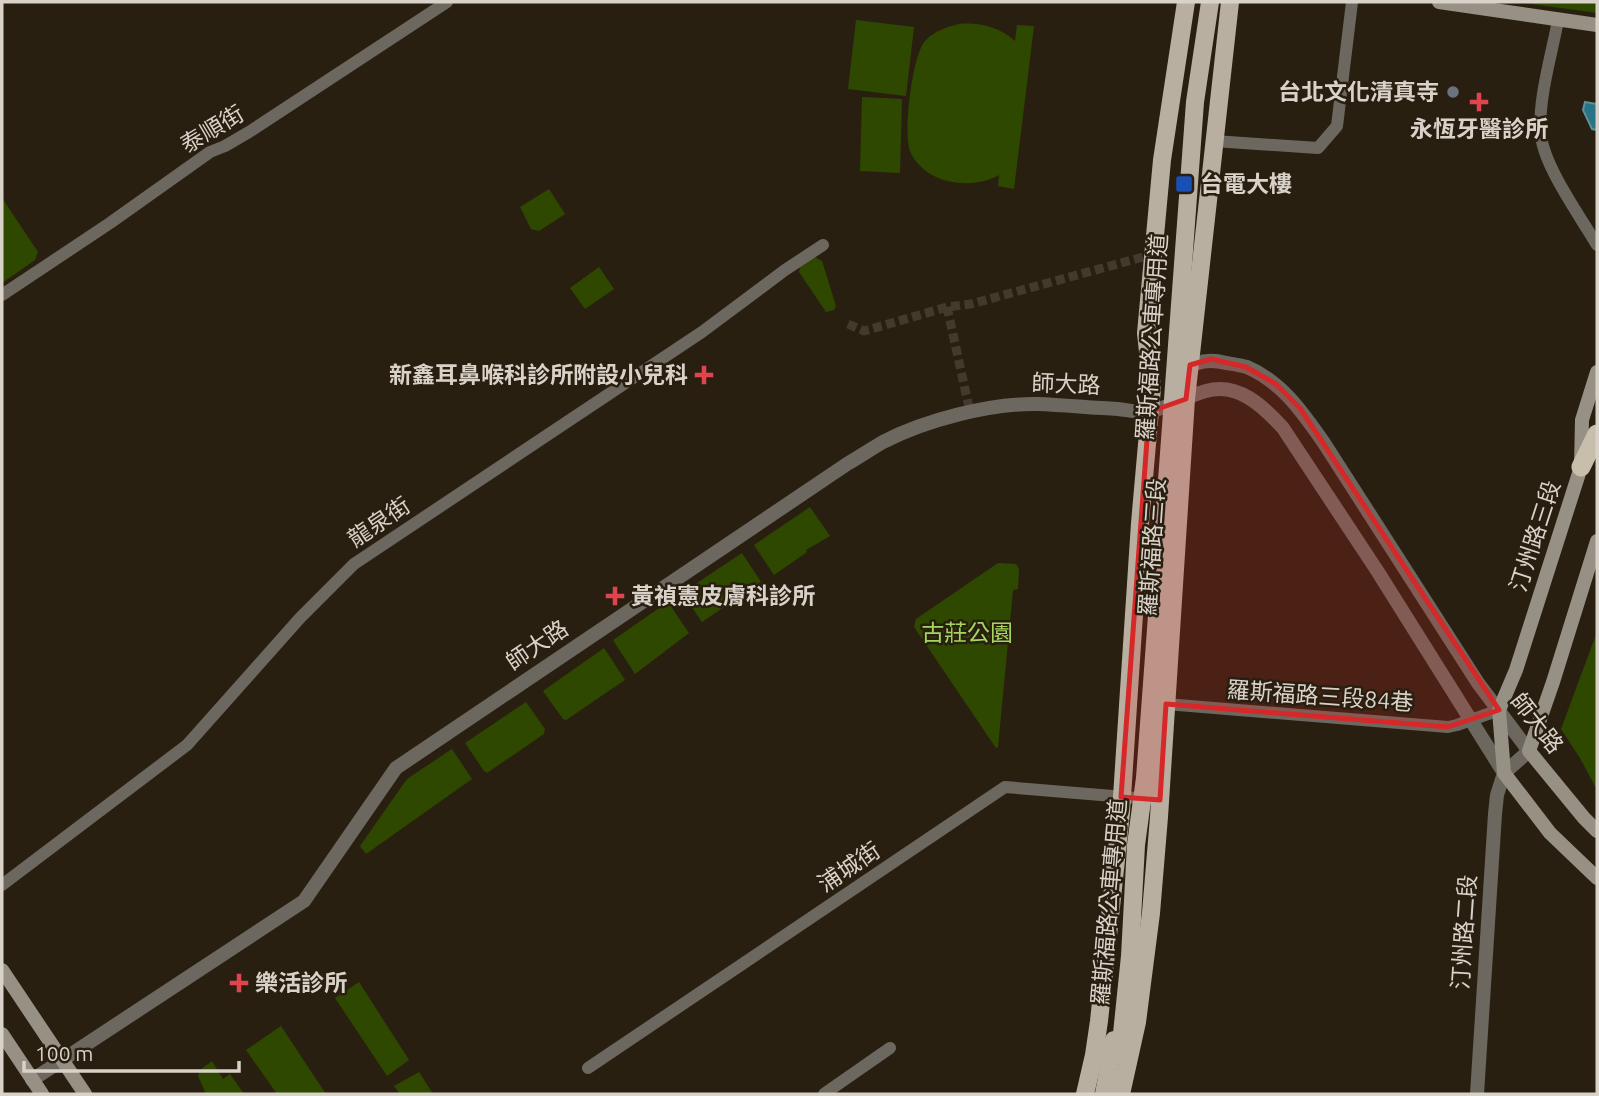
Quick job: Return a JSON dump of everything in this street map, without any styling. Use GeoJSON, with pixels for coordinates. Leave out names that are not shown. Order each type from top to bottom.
{"type":"FeatureCollection","features":[{"type":"Feature","properties":{"kind":"highway"},"geometry":{"type":"LineString","coordinates":[[1581,467],[1597,434]]}},
{"type":"Feature","properties":{"kind":"main road","name":"羅斯福路三段"},"geometry":{"type":"LineString","coordinates":[[1085,1094],[1139,798],[1166,705],[1166,404],[1152,388],[1146,333],[1162,160],[1186,2]]}},
{"type":"Feature","properties":{"kind":"main road","name":"羅斯福路公車專用道"},"geometry":{"type":"LineString","coordinates":[[1166,404],[1165,335],[1187,96],[1203,2]]}},
{"type":"Feature","properties":{"kind":"main road","name":"羅斯福路公車專用道"},"geometry":{"type":"LineString","coordinates":[[1166,404],[1174,379],[1195,102],[1210,2]]}},
{"type":"Feature","properties":{"kind":"main road","name":"羅斯福路三段"},"geometry":{"type":"LineString","coordinates":[[1121,1094],[1137,1022],[1151,913],[1139,798],[1166,404],[1190,365],[1230,2]]}},
{"type":"Feature","properties":{"kind":"main road"},"geometry":{"type":"LineString","coordinates":[[1438,2],[1597,25]]}},
{"type":"Feature","properties":{"kind":"main road","name":"汀州路三段"},"geometry":{"type":"LineString","coordinates":[[1504,773],[1499,710],[1516,670],[1581,467],[1582,420],[1597,372]]}},
{"type":"Feature","properties":{"kind":"main road"},"geometry":{"type":"LineString","coordinates":[[1529,751],[1597,541]]}},
{"type":"Feature","properties":{"kind":"main road","name":"師大路"},"geometry":{"type":"LineString","coordinates":[[1529,751],[1597,831]]}},
{"type":"Feature","properties":{"kind":"main road","name":"師大路"},"geometry":{"type":"LineString","coordinates":[[1504,773],[1550,833],[1597,878]]}},
{"type":"Feature","properties":{"kind":"main road","name":"羅斯福路公車專用道"},"geometry":{"type":"LineString","coordinates":[[1104,1094],[1114,1042],[1127,845],[1139,798]]}},
{"type":"Feature","properties":{"kind":"main road","name":"羅斯福路公車專用道"},"geometry":{"type":"LineString","coordinates":[[1110,1094],[1121,1047],[1130,956],[1139,798]]}},
{"type":"Feature","properties":{"kind":"main road"},"geometry":{"type":"LineString","coordinates":[[2,970],[85,1094]]}},
{"type":"Feature","properties":{"kind":"main road"},"geometry":{"type":"LineString","coordinates":[[2,1034],[42,1094]]}},
{"type":"Feature","properties":{"kind":"street","name":"泰順街"},"geometry":{"type":"LineString","coordinates":[[2,295],[210,152],[249,132],[447,2]]}},
{"type":"Feature","properties":{"kind":"street"},"geometry":{"type":"LineString","coordinates":[[1214,141],[1318,148],[1336,126],[1352,2]]}},
{"type":"Feature","properties":{"kind":"street"},"geometry":{"type":"LineString","coordinates":[[1558,20],[1540,111],[1541,138],[1550,165],[1597,245]]}},
{"type":"Feature","properties":{"kind":"street","name":"龍泉街"},"geometry":{"type":"LineString","coordinates":[[2,885],[187,745],[300,618],[354,564],[702,332],[823,245]]}},
{"type":"Feature","properties":{"kind":"street","name":"師大路"},"geometry":{"type":"LineString","coordinates":[[1190,365],[1211,359],[1246,367],[1276,384],[1300,408],[1478,683],[1529,751]]}},
{"type":"Feature","properties":{"kind":"street"},"geometry":{"type":"LineString","coordinates":[[1174,379],[1190,365]]}},
{"type":"Feature","properties":{"kind":"street","name":"師大路"},"geometry":{"type":"LineString","coordinates":[[32,1080],[304,901],[396,768],[846,464],[884,442],[947,418],[990,408],[1037,404],[1166,404],[1206,391],[1224,389],[1249,398],[1277,421],[1378,572],[1504,773]]}},
{"type":"Feature","properties":{"kind":"street","name":"羅斯福路三段84巷"},"geometry":{"type":"LineString","coordinates":[[1166,705],[1448,727],[1471,720]]}},
{"type":"Feature","properties":{"kind":"street"},"geometry":{"type":"LineString","coordinates":[[1471,720],[1499,710]]}},
{"type":"Feature","properties":{"kind":"street"},"geometry":{"type":"LineString","coordinates":[[1504,773],[1529,751]]}},
{"type":"Feature","properties":{"kind":"street","name":"汀州路二段"},"geometry":{"type":"LineString","coordinates":[[1477,1094],[1495,814],[1504,773]]}},
{"type":"Feature","properties":{"kind":"street","name":"浦城街"},"geometry":{"type":"LineString","coordinates":[[588,1068],[1005,788],[1139,798]]}},
{"type":"Feature","properties":{"kind":"street"},"geometry":{"type":"LineString","coordinates":[[824,1094],[890,1048]]}},
{"type":"Feature","properties":{"kind":"highlighted area"},"geometry":{"type":"Polygon","coordinates":[[[1211,359],[1246,367],[1276,384],[1300,408],[1499,710],[1448,727],[1166,704],[1160,800],[1121,797],[1149,412],[1186,399],[1190,365],[1211,359]]]}},
{"type":"Feature","properties":{"kind":"green space"},"geometry":{"type":"Polygon","coordinates":[[[1517,2],[1597,2],[1597,13],[1517,2]]]}},
{"type":"Feature","properties":{"kind":"green space"},"geometry":{"type":"Polygon","coordinates":[[[856,20],[914,27],[906,96],[848,89],[856,20]]]}},
{"type":"Feature","properties":{"kind":"green space"},"geometry":{"type":"Polygon","coordinates":[[[959,24],[988,27],[1015,41],[1017,25],[1034,26],[1014,189],[998,186],[999,175],[975,183],[937,177],[926,171],[910,151],[910,95],[920,49],[932,35],[959,24]]]}},
{"type":"Feature","properties":{"kind":"green space"},"geometry":{"type":"Polygon","coordinates":[[[862,97],[902,99],[900,173],[860,171],[862,97]]]}},
{"type":"Feature","properties":{"kind":"green space"},"geometry":{"type":"Polygon","coordinates":[[[549,189],[565,214],[539,231],[531,229],[520,207],[549,189]]]}},
{"type":"Feature","properties":{"kind":"green space"},"geometry":{"type":"Polygon","coordinates":[[[2,198],[38,252],[35,260],[2,283],[2,198]]]}},
{"type":"Feature","properties":{"kind":"green space"},"geometry":{"type":"Polygon","coordinates":[[[813,256],[822,261],[836,306],[834,310],[826,312],[799,272],[801,264],[813,256]]]}},
{"type":"Feature","properties":{"kind":"green space"},"geometry":{"type":"Polygon","coordinates":[[[599,267],[614,289],[585,309],[570,288],[599,267]]]}},
{"type":"Feature","properties":{"kind":"green space"},"geometry":{"type":"Polygon","coordinates":[[[810,507],[830,536],[806,550],[807,552],[774,575],[754,545],[810,507]]]}},
{"type":"Feature","properties":{"kind":"green space"},"geometry":{"type":"Polygon","coordinates":[[[742,553],[761,582],[702,622],[682,593],[742,553]]]}},
{"type":"Feature","properties":{"kind":"green space","name":"古莊公園"},"geometry":{"type":"Polygon","coordinates":[[[998,563],[1016,564],[1019,569],[1018,589],[1013,590],[996,748],[914,627],[916,619],[998,563]]]}},
{"type":"Feature","properties":{"kind":"green space"},"geometry":{"type":"Polygon","coordinates":[[[668,602],[689,633],[635,674],[613,640],[668,602]]]}},
{"type":"Feature","properties":{"kind":"green space"},"geometry":{"type":"Polygon","coordinates":[[[1597,632],[1597,790],[1561,729],[1597,632]]]}},
{"type":"Feature","properties":{"kind":"green space"},"geometry":{"type":"Polygon","coordinates":[[[604,648],[625,680],[566,720],[563,719],[543,691],[604,648]]]}},
{"type":"Feature","properties":{"kind":"green space"},"geometry":{"type":"Polygon","coordinates":[[[526,702],[545,729],[544,734],[487,773],[465,743],[526,702]]]}},
{"type":"Feature","properties":{"kind":"green space"},"geometry":{"type":"Polygon","coordinates":[[[452,749],[472,779],[366,854],[360,846],[407,779],[452,749]]]}},
{"type":"Feature","properties":{"kind":"green space"},"geometry":{"type":"Polygon","coordinates":[[[359,982],[409,1060],[387,1076],[335,998],[359,982]]]}},
{"type":"Feature","properties":{"kind":"green space"},"geometry":{"type":"Polygon","coordinates":[[[281,1026],[326,1094],[277,1094],[246,1050],[281,1026]]]}},
{"type":"Feature","properties":{"kind":"green space"},"geometry":{"type":"Polygon","coordinates":[[[212,1061],[223,1079],[230,1074],[244,1094],[206,1094],[198,1076],[200,1070],[212,1061]]]}},
{"type":"Feature","properties":{"kind":"green space"},"geometry":{"type":"Polygon","coordinates":[[[419,1072],[433,1094],[400,1094],[394,1086],[419,1072]]]}},
{"type":"Feature","properties":{"kind":"water"},"geometry":{"type":"Polygon","coordinates":[[[1585,102],[1597,104],[1597,130],[1592,129],[1583,110],[1585,102]]]}},
{"type":"Feature","properties":{"kind":"tunnel"},"geometry":{"type":"LineString","coordinates":[[848,324],[864,331],[1154,254]]}},
{"type":"Feature","properties":{"kind":"tunnel"},"geometry":{"type":"LineString","coordinates":[[947,307],[970,412]]}},
{"type":"Feature","properties":{"kind":"place","name":"台北文化清真寺"},"geometry":{"type":"Point","coordinates":[1453,92]}},
{"type":"Feature","properties":{"kind":"place","name":"永恆牙醫診所"},"geometry":{"type":"Point","coordinates":[1479,102]}},
{"type":"Feature","properties":{"kind":"place","name":"台電大樓"},"geometry":{"type":"Point","coordinates":[1184,184]}},
{"type":"Feature","properties":{"kind":"place","name":"新鑫耳鼻喉科診所附設小兒科"},"geometry":{"type":"Point","coordinates":[704,375]}},
{"type":"Feature","properties":{"kind":"place","name":"黃禎憲皮膚科診所"},"geometry":{"type":"Point","coordinates":[615,596]}},
{"type":"Feature","properties":{"kind":"place","name":"樂活診所"},"geometry":{"type":"Point","coordinates":[239,983]}}]}
